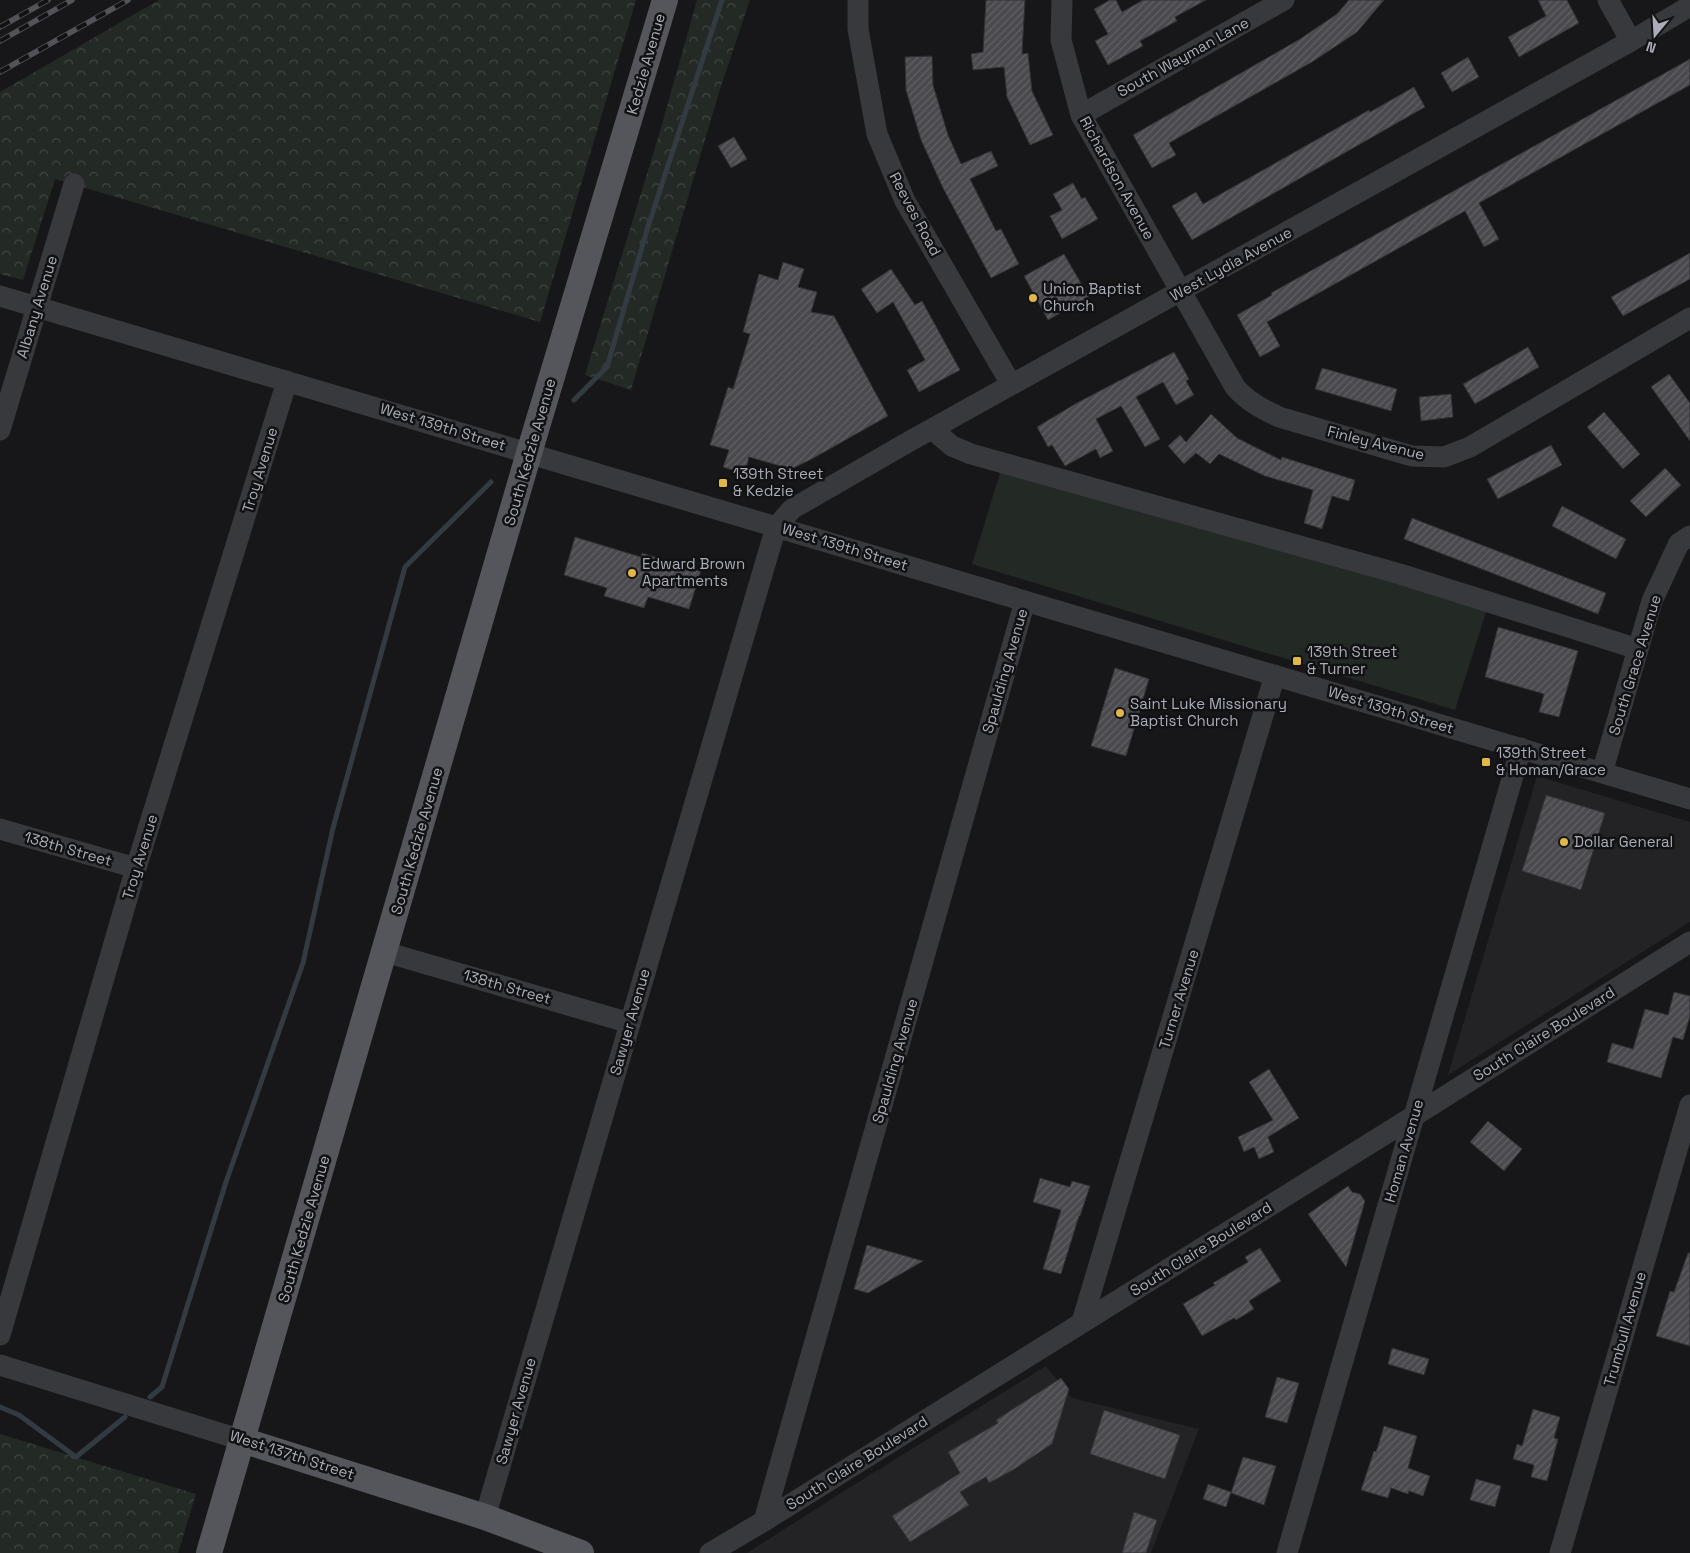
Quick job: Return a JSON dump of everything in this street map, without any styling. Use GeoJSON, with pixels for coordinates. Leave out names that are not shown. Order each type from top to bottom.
{"type":"FeatureCollection","features":[{"type":"Feature","properties":{"kind":"main road","name":"Kedzie Avenue"},"geometry":{"type":"LineString","coordinates":[[627,129],[665,0]]}},
{"type":"Feature","properties":{"kind":"main road","name":"South Kedzie Avenue"},"geometry":{"type":"LineString","coordinates":[[209,1553],[529,453],[627,129]]}},
{"type":"Feature","properties":{"kind":"main road","name":"West 137th Street"},"geometry":{"type":"LineString","coordinates":[[242,1440],[485,1517],[581,1553]]}},
{"type":"Feature","properties":{"kind":"street","name":"Reeves Road"},"geometry":{"type":"LineString","coordinates":[[858,0],[858,29],[877,134],[905,201],[1011,384]]}},
{"type":"Feature","properties":{"kind":"street","name":"Richardson Avenue"},"geometry":{"type":"LineString","coordinates":[[1062,0],[1061,40],[1081,114],[1180,292]]}},
{"type":"Feature","properties":{"kind":"street","name":"South Wayman Lane"},"geometry":{"type":"LineString","coordinates":[[1081,114],[1284,0]]}},
{"type":"Feature","properties":{"kind":"street"},"geometry":{"type":"LineString","coordinates":[[1608,0],[1631,41]]}},
{"type":"Feature","properties":{"kind":"street","name":"West Lydia Avenue"},"geometry":{"type":"LineString","coordinates":[[776,527],[792,509],[932,429],[1631,41],[1690,6]]}},
{"type":"Feature","properties":{"kind":"street","name":"Albany Avenue"},"geometry":{"type":"LineString","coordinates":[[0,430],[74,184]]}},
{"type":"Feature","properties":{"kind":"street","name":"Finley Avenue"},"geometry":{"type":"LineString","coordinates":[[1180,292],[1235,387],[1242,396],[1253,404],[1279,417],[1412,456],[1430,457],[1444,457],[1470,447],[1690,318]]}},
{"type":"Feature","properties":{"kind":"street","name":"West 139th Street"},"geometry":{"type":"LineString","coordinates":[[0,296],[1690,799]]}},
{"type":"Feature","properties":{"kind":"street","name":"Troy Avenue"},"geometry":{"type":"LineString","coordinates":[[0,1335],[136,868],[287,381]]}},
{"type":"Feature","properties":{"kind":"street"},"geometry":{"type":"LineString","coordinates":[[932,429],[952,446],[971,454],[1400,574],[1638,649]]}},
{"type":"Feature","properties":{"kind":"street","name":"Sawyer Avenue"},"geometry":{"type":"LineString","coordinates":[[485,1517],[776,527]]}},
{"type":"Feature","properties":{"kind":"street","name":"South Grace Avenue"},"geometry":{"type":"LineString","coordinates":[[1602,773],[1652,601],[1679,543],[1690,536]]}},
{"type":"Feature","properties":{"kind":"street","name":"Spaulding Avenue"},"geometry":{"type":"LineString","coordinates":[[764,1521],[1025,601]]}},
{"type":"Feature","properties":{"kind":"street","name":"Turner Avenue"},"geometry":{"type":"LineString","coordinates":[[1082,1322],[1276,675]]}},
{"type":"Feature","properties":{"kind":"street","name":"Homan Avenue"},"geometry":{"type":"LineString","coordinates":[[1287,1553],[1521,748]]}},
{"type":"Feature","properties":{"kind":"street","name":"138th Street"},"geometry":{"type":"LineString","coordinates":[[0,829],[136,868]]}},
{"type":"Feature","properties":{"kind":"street","name":"South Claire Boulevard"},"geometry":{"type":"LineString","coordinates":[[710,1553],[1414,1116],[1690,942]]}},
{"type":"Feature","properties":{"kind":"street","name":"138th Street"},"geometry":{"type":"LineString","coordinates":[[385,952],[630,1023]]}},
{"type":"Feature","properties":{"kind":"street","name":"Trumbull Avenue"},"geometry":{"type":"LineString","coordinates":[[1560,1553],[1690,1104]]}},
{"type":"Feature","properties":{"kind":"street","name":"West 137th Street"},"geometry":{"type":"LineString","coordinates":[[0,1365],[242,1440]]}},
{"type":"Feature","properties":{"kind":"shaded area"},"geometry":{"type":"Polygon","coordinates":[[[1537,776],[1690,822],[1690,922],[1448,1075],[1537,776]]]}},
{"type":"Feature","properties":{"kind":"shaded area"},"geometry":{"type":"Polygon","coordinates":[[[1046,1366],[1072,1398],[1199,1429],[1151,1553],[747,1553],[836,1496],[1046,1366]]]}},
{"type":"Feature","properties":{"kind":"green space"},"geometry":{"type":"Polygon","coordinates":[[[159,0],[636,0],[540,322],[55,179],[23,280],[0,274],[0,92],[159,0]]]}},
{"type":"Feature","properties":{"kind":"green space"},"geometry":{"type":"Polygon","coordinates":[[[697,0],[750,0],[720,89],[631,390],[585,375],[658,138],[697,0]]]}},
{"type":"Feature","properties":{"kind":"green space"},"geometry":{"type":"Polygon","coordinates":[[[1001,470],[1487,609],[1455,710],[972,564],[1001,470]]]}},
{"type":"Feature","properties":{"kind":"green space"},"geometry":{"type":"Polygon","coordinates":[[[0,1434],[196,1494],[178,1553],[0,1553],[0,1434]]]}},
{"type":"Feature","properties":{"kind":"building"},"geometry":{"type":"Polygon","coordinates":[[[986,0],[1025,0],[1022,54],[1028,53],[1032,91],[1053,135],[1030,145],[1007,97],[1004,67],[973,70],[971,54],[983,52],[986,0]]]}},
{"type":"Feature","properties":{"kind":"building"},"geometry":{"type":"Polygon","coordinates":[[[1110,0],[1116,0],[1122,12],[1143,0],[1206,0],[1175,17],[1177,21],[1140,41],[1143,46],[1108,65],[1095,41],[1108,34],[1094,9],[1110,0]]]}},
{"type":"Feature","properties":{"kind":"building"},"geometry":{"type":"Polygon","coordinates":[[[1349,0],[1384,0],[1357,32],[1312,62],[1169,143],[1176,155],[1152,168],[1133,135],[1300,39],[1337,14],[1349,0]]]}},
{"type":"Feature","properties":{"kind":"building"},"geometry":{"type":"Polygon","coordinates":[[[1538,0],[1567,0],[1579,23],[1519,57],[1508,37],[1546,16],[1538,0]]]}},
{"type":"Feature","properties":{"kind":"building"},"geometry":{"type":"Polygon","coordinates":[[[932,56],[933,85],[948,135],[961,164],[991,151],[998,166],[970,179],[996,231],[1001,229],[1019,264],[991,278],[943,188],[921,140],[906,90],[905,57],[932,56]]]}},
{"type":"Feature","properties":{"kind":"building"},"geometry":{"type":"Polygon","coordinates":[[[1468,57],[1479,77],[1452,92],[1441,73],[1468,57]]]}},
{"type":"Feature","properties":{"kind":"building"},"geometry":{"type":"Polygon","coordinates":[[[1690,59],[1690,85],[1479,203],[1499,239],[1484,247],[1465,211],[1267,322],[1280,346],[1260,357],[1237,315],[1272,295],[1271,293],[1690,59]]]}},
{"type":"Feature","properties":{"kind":"building"},"geometry":{"type":"Polygon","coordinates":[[[1414,87],[1425,107],[1192,240],[1172,206],[1196,192],[1203,204],[1369,110],[1370,112],[1414,87]]]}},
{"type":"Feature","properties":{"kind":"building"},"geometry":{"type":"Polygon","coordinates":[[[734,137],[747,159],[731,168],[718,146],[734,137]]]}},
{"type":"Feature","properties":{"kind":"building"},"geometry":{"type":"Polygon","coordinates":[[[1073,183],[1082,199],[1085,197],[1098,219],[1062,239],[1050,216],[1062,210],[1053,194],[1073,183]]]}},
{"type":"Feature","properties":{"kind":"building"},"geometry":{"type":"Polygon","coordinates":[[[1690,253],[1690,279],[1623,316],[1611,297],[1690,253]]]}},
{"type":"Feature","properties":{"kind":"building"},"geometry":{"type":"Polygon","coordinates":[[[1064,254],[1089,297],[1048,320],[1024,276],[1064,254]]]}},
{"type":"Feature","properties":{"kind":"building"},"geometry":{"type":"Polygon","coordinates":[[[783,262],[804,269],[798,287],[817,292],[811,312],[834,316],[888,416],[791,469],[749,457],[745,474],[723,467],[729,450],[710,445],[728,387],[733,389],[750,334],[743,332],[759,274],[778,280],[783,262]]]}},
{"type":"Feature","properties":{"kind":"building"},"geometry":{"type":"Polygon","coordinates":[[[891,269],[915,305],[922,301],[960,370],[919,392],[907,370],[925,360],[893,302],[877,313],[861,289],[891,269]]]}},
{"type":"Feature","properties":{"kind":"building"},"geometry":{"type":"Polygon","coordinates":[[[1528,347],[1539,367],[1475,404],[1463,384],[1528,347]]]}},
{"type":"Feature","properties":{"kind":"building"},"geometry":{"type":"Polygon","coordinates":[[[1174,352],[1189,379],[1186,381],[1194,395],[1176,405],[1163,382],[1136,397],[1160,439],[1145,447],[1121,406],[1096,419],[1113,451],[1100,458],[1096,449],[1065,466],[1052,445],[1048,447],[1037,427],[1075,404],[1174,352]]]}},
{"type":"Feature","properties":{"kind":"building"},"geometry":{"type":"Polygon","coordinates":[[[1322,368],[1397,389],[1391,411],[1315,389],[1322,368]]]}},
{"type":"Feature","properties":{"kind":"building"},"geometry":{"type":"Polygon","coordinates":[[[1669,374],[1690,403],[1690,441],[1651,387],[1669,374]]]}},
{"type":"Feature","properties":{"kind":"building"},"geometry":{"type":"Polygon","coordinates":[[[1451,394],[1453,417],[1421,421],[1419,397],[1451,394]]]}},
{"type":"Feature","properties":{"kind":"building"},"geometry":{"type":"Polygon","coordinates":[[[1604,412],[1640,454],[1623,469],[1587,427],[1604,412]]]}},
{"type":"Feature","properties":{"kind":"building"},"geometry":{"type":"Polygon","coordinates":[[[1211,414],[1237,438],[1281,460],[1282,457],[1355,480],[1349,501],[1332,496],[1322,529],[1304,523],[1313,490],[1265,476],[1219,454],[1210,464],[1196,453],[1184,464],[1168,446],[1180,435],[1186,442],[1211,414]]]}},
{"type":"Feature","properties":{"kind":"building"},"geometry":{"type":"Polygon","coordinates":[[[1551,445],[1562,465],[1498,499],[1487,479],[1551,445]]]}},
{"type":"Feature","properties":{"kind":"building"},"geometry":{"type":"Polygon","coordinates":[[[1665,468],[1681,485],[1646,517],[1630,501],[1665,468]]]}},
{"type":"Feature","properties":{"kind":"building"},"geometry":{"type":"Polygon","coordinates":[[[1562,506],[1626,539],[1616,559],[1552,526],[1562,506]]]}},
{"type":"Feature","properties":{"kind":"building"},"geometry":{"type":"Polygon","coordinates":[[[1412,518],[1606,593],[1598,614],[1404,539],[1412,518]]]}},
{"type":"Feature","properties":{"kind":"building","name":"Edward Brown Apartments"},"geometry":{"type":"Polygon","coordinates":[[[575,537],[641,557],[642,553],[701,571],[689,609],[648,597],[644,608],[604,596],[607,588],[564,575],[575,537]]]}},
{"type":"Feature","properties":{"kind":"building"},"geometry":{"type":"Polygon","coordinates":[[[1498,627],[1578,651],[1559,717],[1539,712],[1544,694],[1485,677],[1498,627]]]}},
{"type":"Feature","properties":{"kind":"building","name":"Saint Luke Missionary Baptist Church"},"geometry":{"type":"Polygon","coordinates":[[[1115,668],[1149,679],[1126,756],[1091,746],[1115,668]]]}},
{"type":"Feature","properties":{"kind":"building","name":"Dollar General"},"geometry":{"type":"Polygon","coordinates":[[[1546,795],[1605,813],[1581,890],[1522,871],[1546,795]]]}},
{"type":"Feature","properties":{"kind":"building"},"geometry":{"type":"Polygon","coordinates":[[[1674,992],[1690,996],[1690,1016],[1683,1040],[1673,1037],[1661,1078],[1607,1062],[1612,1043],[1633,1049],[1645,1009],[1668,1015],[1674,992]]]}},
{"type":"Feature","properties":{"kind":"building"},"geometry":{"type":"Polygon","coordinates":[[[1269,1069],[1299,1118],[1268,1137],[1274,1152],[1259,1159],[1254,1147],[1244,1152],[1238,1137],[1273,1120],[1249,1082],[1269,1069]]]}},
{"type":"Feature","properties":{"kind":"building"},"geometry":{"type":"Polygon","coordinates":[[[1488,1121],[1522,1149],[1504,1171],[1470,1142],[1488,1121]]]}},
{"type":"Feature","properties":{"kind":"building"},"geometry":{"type":"Polygon","coordinates":[[[1040,1178],[1070,1187],[1072,1181],[1090,1186],[1061,1274],[1043,1269],[1061,1210],[1033,1202],[1040,1178]]]}},
{"type":"Feature","properties":{"kind":"building"},"geometry":{"type":"Polygon","coordinates":[[[1348,1186],[1352,1192],[1360,1194],[1365,1201],[1346,1267],[1308,1214],[1348,1186]]]}},
{"type":"Feature","properties":{"kind":"building"},"geometry":{"type":"Polygon","coordinates":[[[867,1245],[923,1261],[868,1293],[854,1289],[867,1245]]]}},
{"type":"Feature","properties":{"kind":"building"},"geometry":{"type":"Polygon","coordinates":[[[1260,1248],[1281,1281],[1249,1301],[1254,1309],[1202,1336],[1183,1304],[1248,1262],[1245,1257],[1260,1248]]]}},
{"type":"Feature","properties":{"kind":"building"},"geometry":{"type":"Polygon","coordinates":[[[1688,1253],[1690,1253],[1690,1346],[1656,1336],[1670,1291],[1674,1292],[1688,1253]]]}},
{"type":"Feature","properties":{"kind":"building"},"geometry":{"type":"Polygon","coordinates":[[[1392,1348],[1429,1359],[1424,1375],[1388,1364],[1392,1348]]]}},
{"type":"Feature","properties":{"kind":"building"},"geometry":{"type":"Polygon","coordinates":[[[1277,1377],[1299,1383],[1287,1423],[1265,1417],[1277,1377]]]}},
{"type":"Feature","properties":{"kind":"building"},"geometry":{"type":"Polygon","coordinates":[[[1061,1378],[1069,1389],[1052,1444],[1013,1470],[989,1483],[986,1477],[960,1492],[969,1505],[910,1542],[892,1516],[960,1473],[948,1452],[998,1423],[996,1420],[1061,1378]]]}},
{"type":"Feature","properties":{"kind":"building"},"geometry":{"type":"Polygon","coordinates":[[[1533,1409],[1560,1417],[1554,1438],[1558,1439],[1547,1481],[1531,1477],[1534,1465],[1513,1459],[1517,1444],[1522,1446],[1533,1409]]]}},
{"type":"Feature","properties":{"kind":"building"},"geometry":{"type":"Polygon","coordinates":[[[1104,1410],[1180,1435],[1165,1479],[1090,1454],[1104,1410]]]}},
{"type":"Feature","properties":{"kind":"building"},"geometry":{"type":"Polygon","coordinates":[[[1384,1426],[1417,1436],[1408,1468],[1430,1476],[1423,1496],[1409,1491],[1408,1494],[1391,1488],[1388,1498],[1361,1490],[1384,1426]]]}},
{"type":"Feature","properties":{"kind":"building"},"geometry":{"type":"Polygon","coordinates":[[[1243,1457],[1276,1466],[1264,1505],[1231,1493],[1243,1457]]]}},
{"type":"Feature","properties":{"kind":"building"},"geometry":{"type":"Polygon","coordinates":[[[1476,1479],[1501,1486],[1495,1507],[1470,1500],[1476,1479]]]}},
{"type":"Feature","properties":{"kind":"building"},"geometry":{"type":"Polygon","coordinates":[[[1208,1484],[1231,1492],[1226,1507],[1203,1499],[1208,1484]]]}},
{"type":"Feature","properties":{"kind":"building"},"geometry":{"type":"Polygon","coordinates":[[[1134,1512],[1157,1520],[1146,1553],[1122,1553],[1134,1512]]]}},
{"type":"Feature","properties":{"kind":"waterway"},"geometry":{"type":"LineString","coordinates":[[574,400],[607,367],[647,230],[722,0]]}},
{"type":"Feature","properties":{"kind":"waterway"},"geometry":{"type":"LineString","coordinates":[[150,1397],[162,1387],[226,1182],[303,963],[333,828],[405,567],[491,482]]}},
{"type":"Feature","properties":{"kind":"waterway"},"geometry":{"type":"LineString","coordinates":[[0,1407],[19,1415],[76,1457],[125,1417]]}},
{"type":"Feature","properties":{"kind":"railway"},"geometry":{"type":"LineString","coordinates":[[0,27],[48,0]]}},
{"type":"Feature","properties":{"kind":"railway"},"geometry":{"type":"LineString","coordinates":[[0,41],[72,0]]}},
{"type":"Feature","properties":{"kind":"railway"},"geometry":{"type":"LineString","coordinates":[[0,72],[128,0]]}},
{"type":"Feature","properties":{"kind":"place","name":"Union Baptist Church"},"geometry":{"type":"Point","coordinates":[1033,298]}},
{"type":"Feature","properties":{"kind":"place","name":"139th Street & Kedzie"},"geometry":{"type":"Point","coordinates":[723,483]}},
{"type":"Feature","properties":{"kind":"place","name":"Edward Brown Apartments"},"geometry":{"type":"Point","coordinates":[632,573]}},
{"type":"Feature","properties":{"kind":"place","name":"139th Street & Turner"},"geometry":{"type":"Point","coordinates":[1297,661]}},
{"type":"Feature","properties":{"kind":"place","name":"Saint Luke Missionary Baptist Church"},"geometry":{"type":"Point","coordinates":[1120,713]}},
{"type":"Feature","properties":{"kind":"place","name":"139th Street & Homan/Grace"},"geometry":{"type":"Point","coordinates":[1486,762]}},
{"type":"Feature","properties":{"kind":"place","name":"Dollar General"},"geometry":{"type":"Point","coordinates":[1564,842]}}]}
